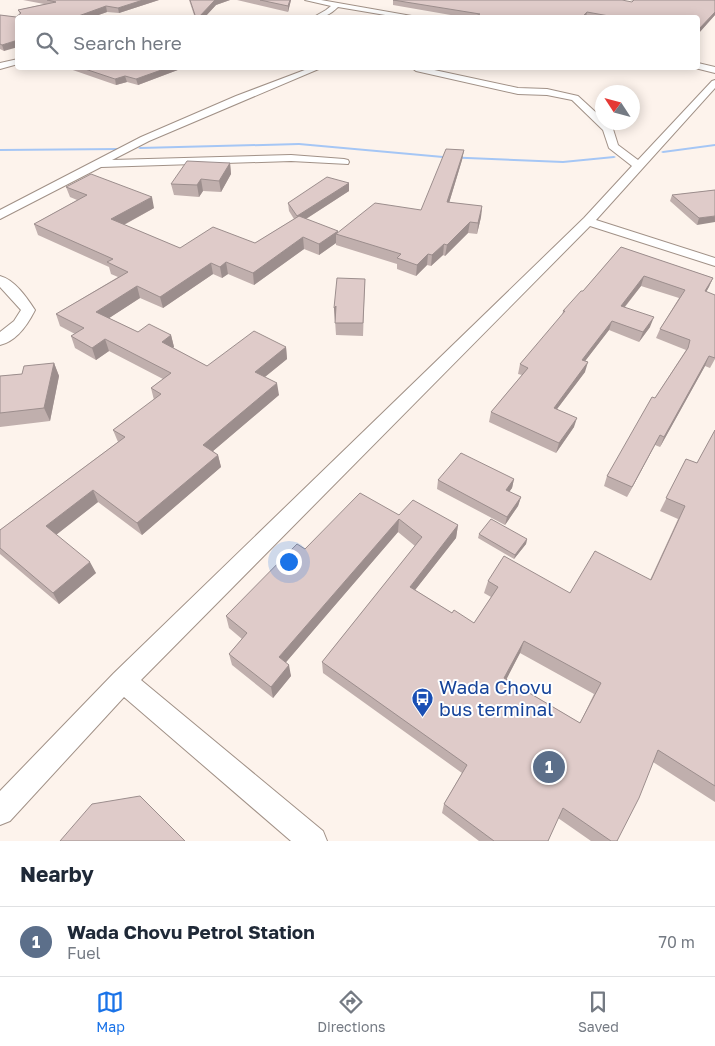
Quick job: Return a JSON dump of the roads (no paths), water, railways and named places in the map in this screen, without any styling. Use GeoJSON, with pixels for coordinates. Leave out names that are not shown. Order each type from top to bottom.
{"type":"FeatureCollection","features":[{"type":"Feature","properties":{"kind":"street"},"geometry":{"type":"LineString","coordinates":[[308,0],[402,15]]}},
{"type":"Feature","properties":{"kind":"street"},"geometry":{"type":"LineString","coordinates":[[322,15],[329,12],[336,4]]}},
{"type":"Feature","properties":{"kind":"street"},"geometry":{"type":"LineString","coordinates":[[0,66],[15,61]]}},
{"type":"Feature","properties":{"kind":"street"},"geometry":{"type":"LineString","coordinates":[[700,66],[715,70]]}},
{"type":"Feature","properties":{"kind":"street"},"geometry":{"type":"LineString","coordinates":[[425,70],[518,91],[547,92],[575,98],[608,129],[613,146],[639,166]]}},
{"type":"Feature","properties":{"kind":"street"},"geometry":{"type":"LineString","coordinates":[[0,214],[145,140],[298,71]]}},
{"type":"Feature","properties":{"kind":"street"},"geometry":{"type":"LineString","coordinates":[[0,811],[123,680],[588,221],[715,83]]}},
{"type":"Feature","properties":{"kind":"street"},"geometry":{"type":"LineString","coordinates":[[98,164],[290,158],[344,162]]}},
{"type":"Feature","properties":{"kind":"street"},"geometry":{"type":"LineString","coordinates":[[588,221],[715,262]]}},
{"type":"Feature","properties":{"kind":"street"},"geometry":{"type":"LineString","coordinates":[[0,280],[13,291],[28,310],[20,324],[0,340]]}},
{"type":"Feature","properties":{"kind":"street"},"geometry":{"type":"LineString","coordinates":[[123,680],[313,841]]}},
{"type":"Feature","properties":{"kind":"waterway"},"geometry":{"type":"LineString","coordinates":[[140,148],[299,144],[443,157],[563,162],[614,157]]}},
{"type":"Feature","properties":{"kind":"waterway"},"geometry":{"type":"LineString","coordinates":[[663,152],[715,145]]}},
{"type":"Feature","properties":{"kind":"waterway"},"geometry":{"type":"LineString","coordinates":[[0,150],[120,149]]}},
{"type":"Feature","properties":{"kind":"place","name":"Wada Chovu bus terminal"},"geometry":{"type":"Point","coordinates":[423,717]}},
{"type":"Feature","properties":{"kind":"place","name":"Wada Chovu Petrol Station"},"geometry":{"type":"Point","coordinates":[549,767]}}]}
